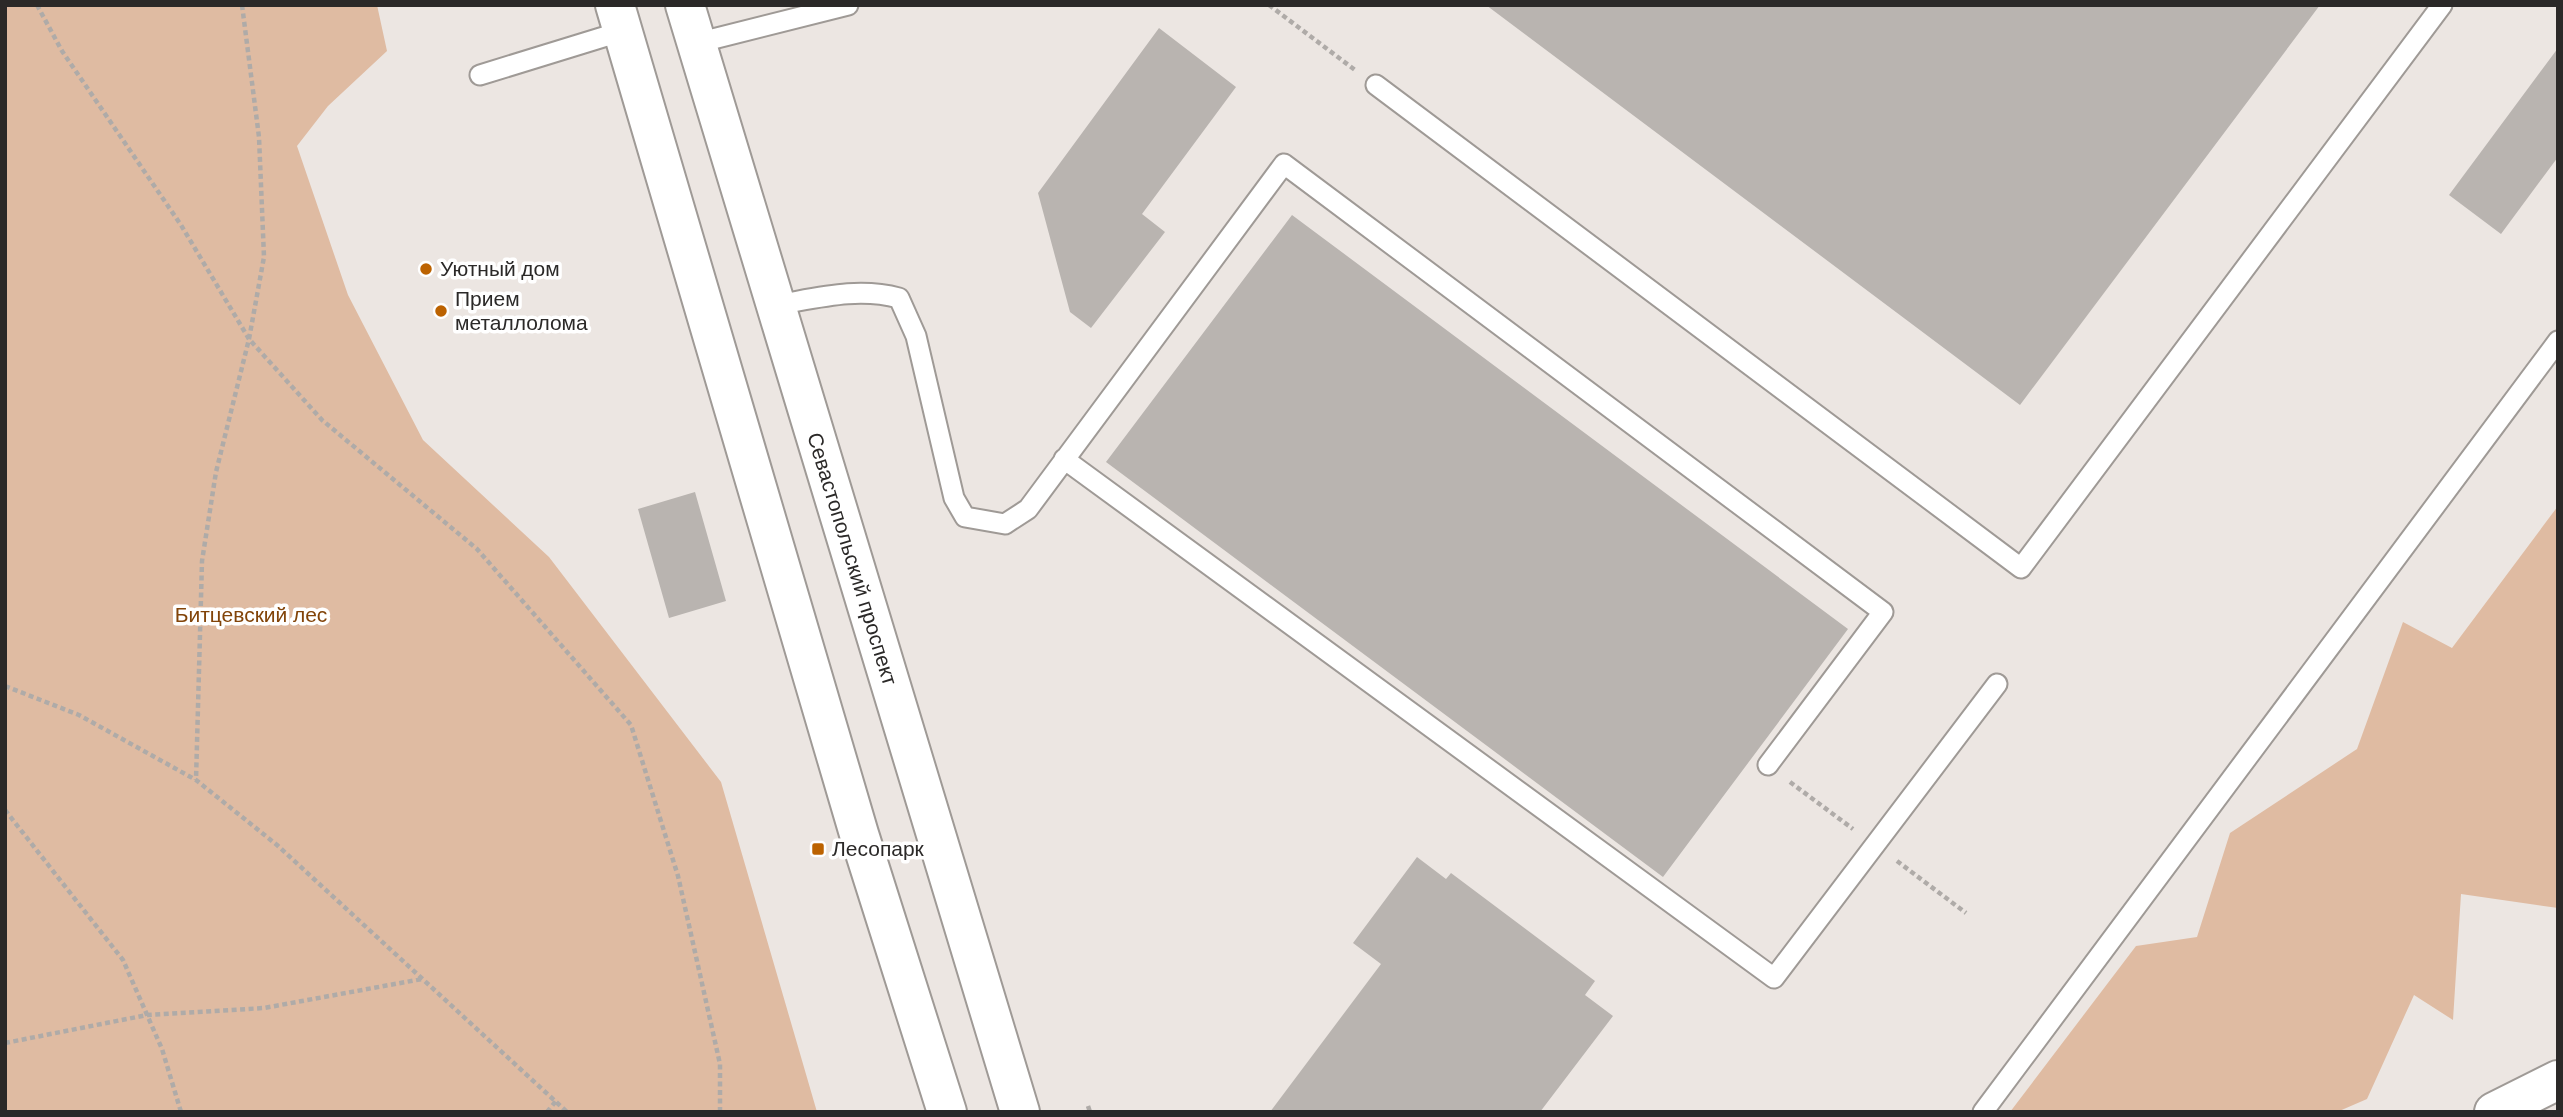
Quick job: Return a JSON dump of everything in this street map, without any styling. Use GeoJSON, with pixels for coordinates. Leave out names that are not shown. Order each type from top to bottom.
{"type":"FeatureCollection","features":[{"type":"Feature","properties":{"kind":"main road","name":"Севастопольский проспект"},"geometry":{"type":"LineString","coordinates":[[685,5],[1020,1112]]}},
{"type":"Feature","properties":{"kind":"main road"},"geometry":{"type":"LineString","coordinates":[[619,18],[855,820],[947,1112]]}},
{"type":"Feature","properties":{"kind":"main road"},"geometry":{"type":"LineString","coordinates":[[2494,1112],[2558,1080]]}},
{"type":"Feature","properties":{"kind":"lane"},"geometry":{"type":"LineString","coordinates":[[697,43],[848,5]]}},
{"type":"Feature","properties":{"kind":"lane"},"geometry":{"type":"LineString","coordinates":[[1376,85],[2021,568],[2442,5]]}},
{"type":"Feature","properties":{"kind":"lane"},"geometry":{"type":"LineString","coordinates":[[480,75],[619,18]]}},
{"type":"Feature","properties":{"kind":"lane"},"geometry":{"type":"LineString","coordinates":[[776,305],[844,293],[879,293],[899,298],[916,336],[954,498],[965,517],[1005,524],[1028,509],[1284,164],[1883,612],[1768,765]]}},
{"type":"Feature","properties":{"kind":"lane"},"geometry":{"type":"LineString","coordinates":[[1983,1112],[2558,341]]}},
{"type":"Feature","properties":{"kind":"lane"},"geometry":{"type":"LineString","coordinates":[[1064,459],[1774,978],[1997,684]]}},
{"type":"Feature","properties":{"kind":"path"},"geometry":{"type":"LineString","coordinates":[[37,5],[62,51],[181,225],[249,339],[322,421],[477,549],[631,725],[678,876],[720,1064],[720,1112]]}},
{"type":"Feature","properties":{"kind":"path"},"geometry":{"type":"LineString","coordinates":[[196,780],[202,561],[216,472],[249,339],[264,257],[259,137],[242,5]]}},
{"type":"Feature","properties":{"kind":"path"},"geometry":{"type":"LineString","coordinates":[[1269,5],[1376,85]]}},
{"type":"Feature","properties":{"kind":"path"},"geometry":{"type":"LineString","coordinates":[[5,686],[79,716],[196,780],[276,845],[567,1112]]}},
{"type":"Feature","properties":{"kind":"path"},"geometry":{"type":"LineString","coordinates":[[5,810],[123,960],[162,1049],[181,1112]]}},
{"type":"Feature","properties":{"kind":"path"},"geometry":{"type":"LineString","coordinates":[[5,1043],[146,1014],[264,1008],[422,979]]}},
{"type":"Feature","properties":{"kind":"path"},"geometry":{"type":"LineString","coordinates":[[547,1112],[556,1101]]}},
{"type":"Feature","properties":{"kind":"path"},"geometry":{"type":"LineString","coordinates":[[1088,1105],[1090,1112]]}},
{"type":"Feature","properties":{"kind":"green space","name":"Битцевский лес"},"geometry":{"type":"Polygon","coordinates":[[[5,5],[377,5],[387,51],[328,106],[297,146],[348,295],[423,440],[549,557],[721,782],[817,1112],[5,1112],[5,5]]]}},
{"type":"Feature","properties":{"kind":"green space"},"geometry":{"type":"Polygon","coordinates":[[[2558,506],[2558,908],[2461,894],[2453,1020],[2414,995],[2367,1099],[2337,1112],[2010,1112],[2136,946],[2197,937],[2230,833],[2357,749],[2403,622],[2452,648],[2558,506]]]}},
{"type":"Feature","properties":{"kind":"building"},"geometry":{"type":"Polygon","coordinates":[[[1486,5],[2320,5],[2020,405],[1486,5]]]}},
{"type":"Feature","properties":{"kind":"building"},"geometry":{"type":"Polygon","coordinates":[[[1159,28],[1236,87],[1142,214],[1165,232],[1091,328],[1070,312],[1038,193],[1159,28]]]}},
{"type":"Feature","properties":{"kind":"building"},"geometry":{"type":"Polygon","coordinates":[[[2558,48],[2558,157],[2501,234],[2449,195],[2558,48]]]}},
{"type":"Feature","properties":{"kind":"building"},"geometry":{"type":"Polygon","coordinates":[[[1292,215],[1848,629],[1663,877],[1106,462],[1292,215]]]}},
{"type":"Feature","properties":{"kind":"building"},"geometry":{"type":"Polygon","coordinates":[[[695,492],[726,601],[669,618],[638,509],[695,492]]]}},
{"type":"Feature","properties":{"kind":"building"},"geometry":{"type":"Polygon","coordinates":[[[1417,857],[1446,879],[1451,873],[1595,981],[1585,995],[1613,1016],[1540,1112],[1270,1112],[1381,964],[1353,943],[1417,857]]]}},
{"type":"Feature","properties":{"kind":"place","name":"Уютный дом"},"geometry":{"type":"Point","coordinates":[426,269]}},
{"type":"Feature","properties":{"kind":"place","name":"Прием металлолома"},"geometry":{"type":"Point","coordinates":[441,311]}},
{"type":"Feature","properties":{"kind":"place","name":"Лесопарк"},"geometry":{"type":"Point","coordinates":[818,849]}}]}
